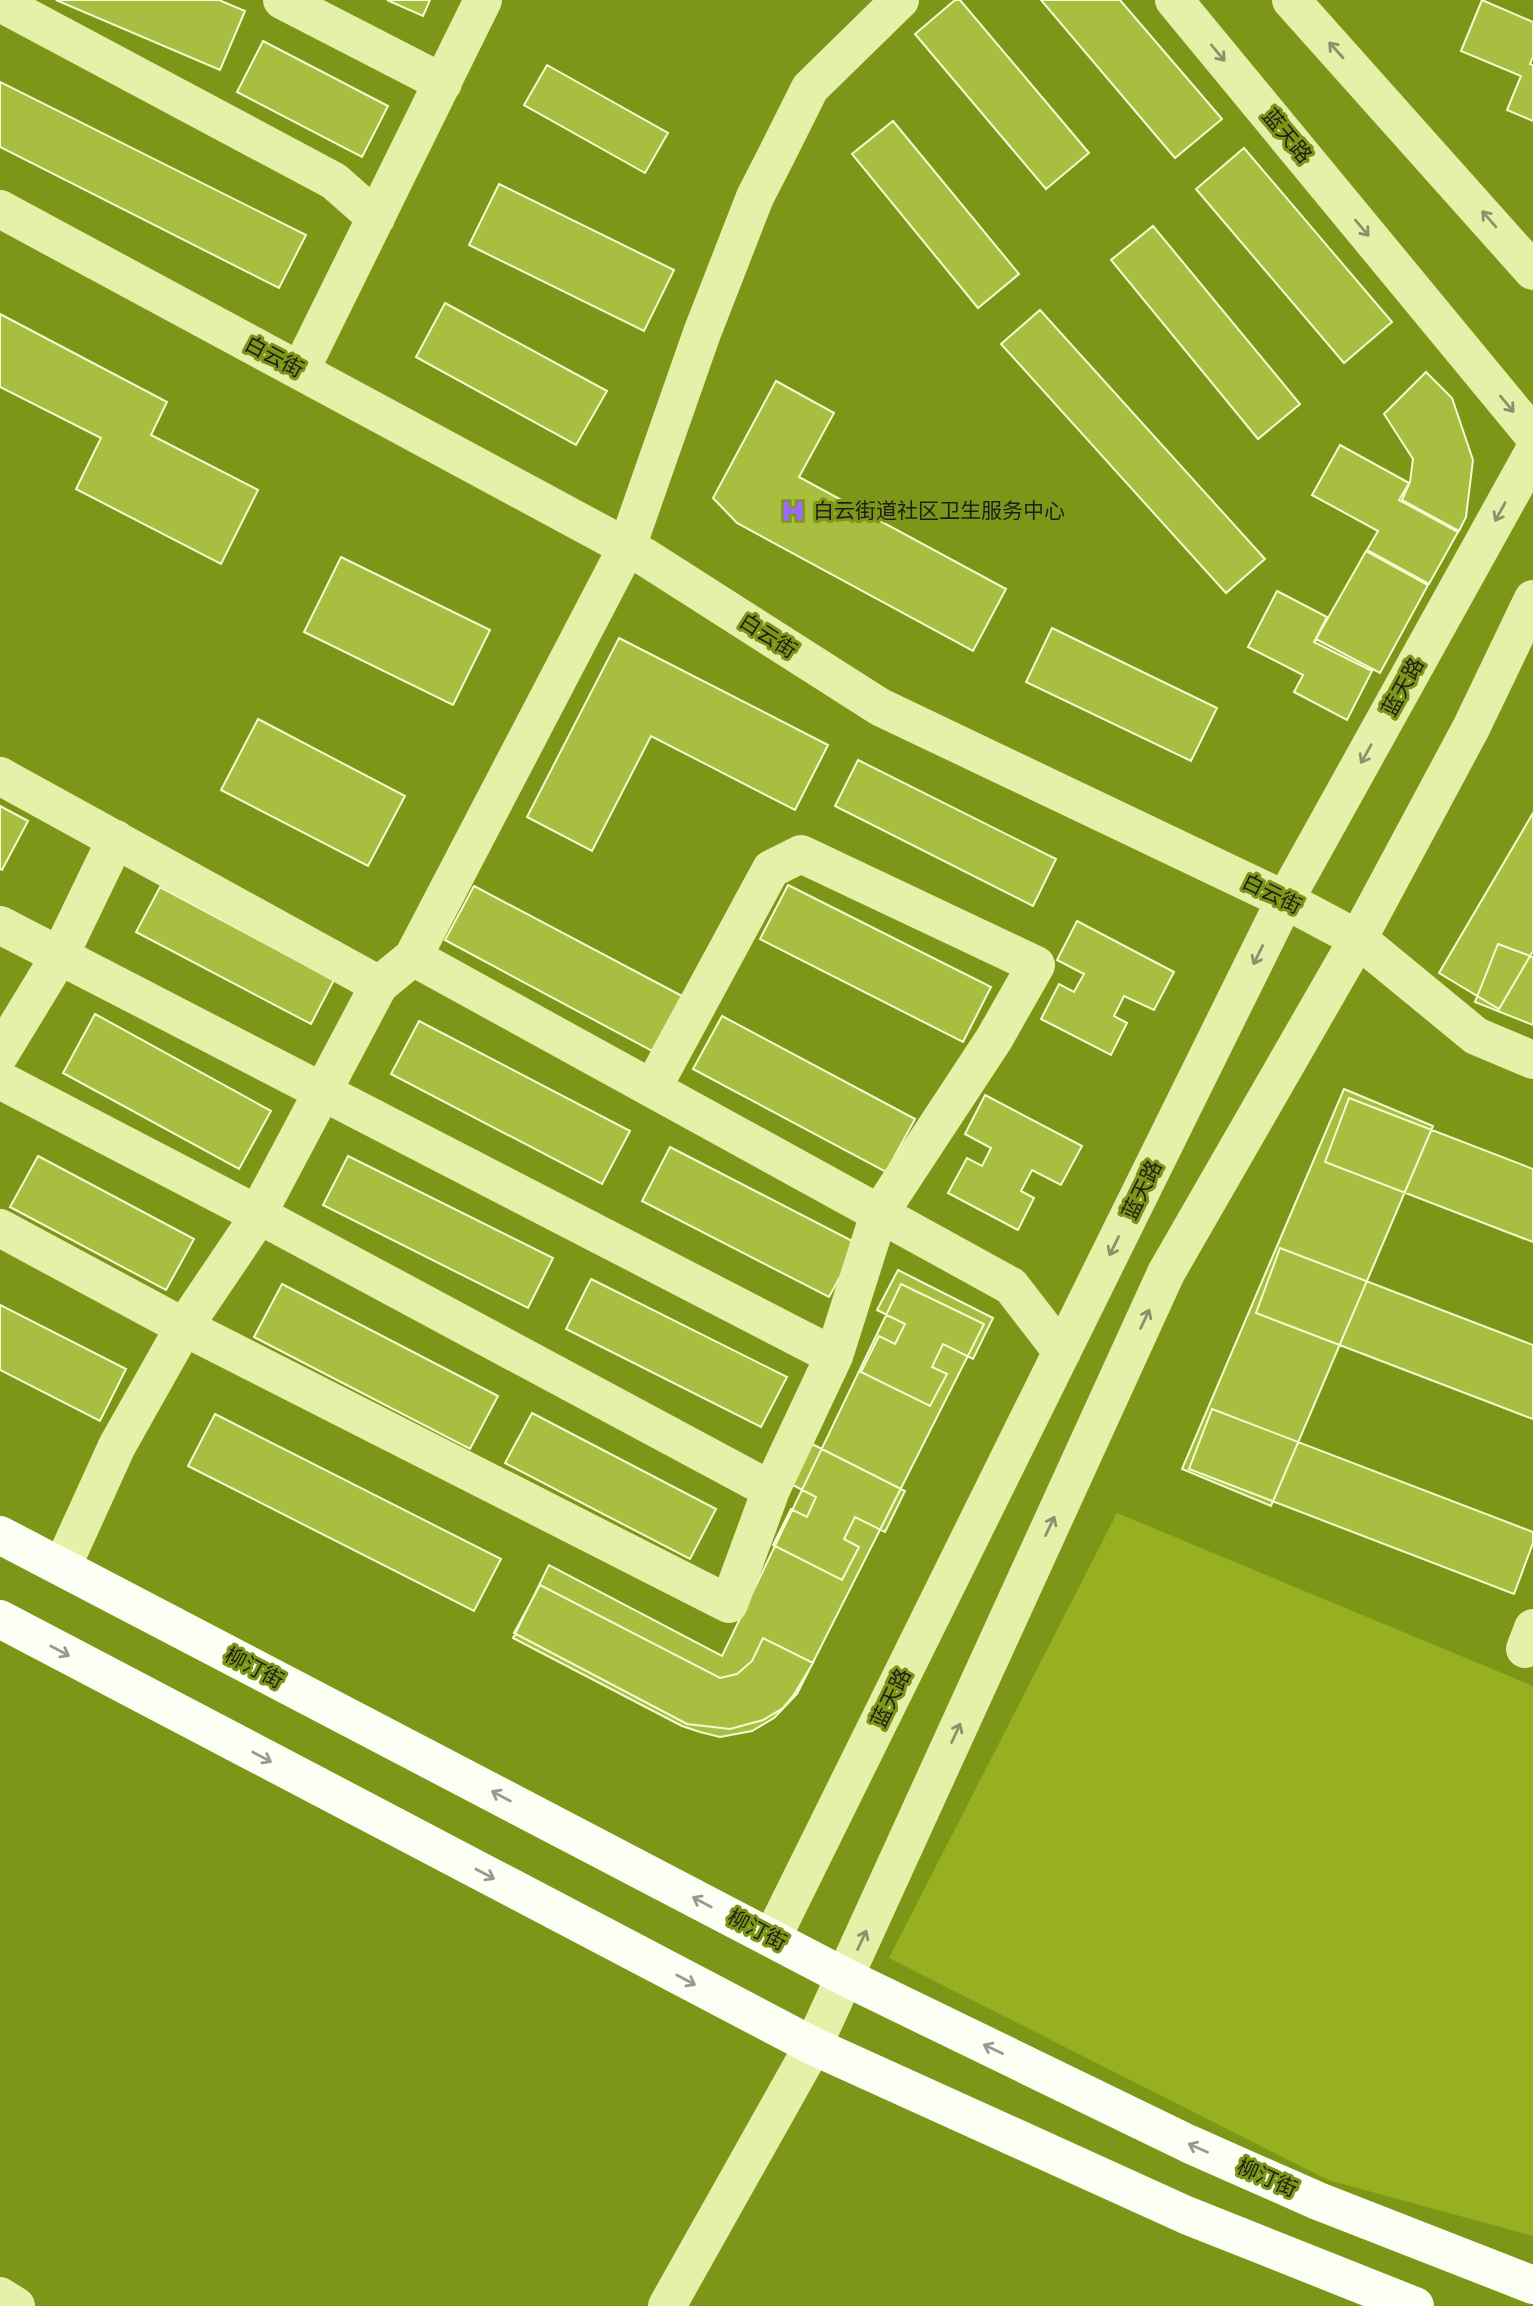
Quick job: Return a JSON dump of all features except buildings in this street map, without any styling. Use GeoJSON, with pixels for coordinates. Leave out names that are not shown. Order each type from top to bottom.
{"type":"FeatureCollection","features":[{"type":"Feature","properties":{"kind":"main road","name":"柳汀街"},"geometry":{"type":"LineString","coordinates":[[0,1535],[845,1977],[1189,2144],[1318,2201],[1533,2285]]}},
{"type":"Feature","properties":{"kind":"main road"},"geometry":{"type":"LineString","coordinates":[[0,1619],[813,2046],[1186,2215],[1415,2306]]}},
{"type":"Feature","properties":{"kind":"main road"},"geometry":{"type":"LineString","coordinates":[[1318,2201],[1533,2257]]}},
{"type":"Feature","properties":{"kind":"main road"},"geometry":{"type":"LineString","coordinates":[[1311,2265],[1389,2306]]}},
{"type":"Feature","properties":{"kind":"street"},"geometry":{"type":"LineString","coordinates":[[10,0],[8,7],[334,181],[376,218]]}},
{"type":"Feature","properties":{"kind":"street"},"geometry":{"type":"LineString","coordinates":[[282,0],[443,83]]}},
{"type":"Feature","properties":{"kind":"street"},"geometry":{"type":"LineString","coordinates":[[300,371],[483,0]]}},
{"type":"Feature","properties":{"kind":"street"},"geometry":{"type":"LineString","coordinates":[[62,1567],[117,1446],[184,1327],[257,1214],[379,985],[413,957],[627,547],[702,333],[755,197],[810,88],[900,0]]}},
{"type":"Feature","properties":{"kind":"street","name":"蓝天路"},"geometry":{"type":"LineString","coordinates":[[1174,0],[1533,435]]}},
{"type":"Feature","properties":{"kind":"street"},"geometry":{"type":"LineString","coordinates":[[1291,0],[1533,271]]}},
{"type":"Feature","properties":{"kind":"street","name":"白云街"},"geometry":{"type":"LineString","coordinates":[[0,209],[627,547],[880,707],[1285,900],[1358,939],[1476,1036],[1533,1060]]}},
{"type":"Feature","properties":{"kind":"street","name":"蓝天路"},"geometry":{"type":"LineString","coordinates":[[772,1938],[1285,900],[1533,453]]}},
{"type":"Feature","properties":{"kind":"street"},"geometry":{"type":"LineString","coordinates":[[667,2306],[813,2046],[1166,1273],[1358,939],[1471,728],[1533,599]]}},
{"type":"Feature","properties":{"kind":"street"},"geometry":{"type":"LineString","coordinates":[[0,776],[379,985]]}},
{"type":"Feature","properties":{"kind":"street"},"geometry":{"type":"LineString","coordinates":[[0,1054],[59,957],[116,839]]}},
{"type":"Feature","properties":{"kind":"street"},"geometry":{"type":"LineString","coordinates":[[0,1228],[184,1327],[729,1604],[771,1490],[834,1356],[878,1214],[994,1039],[1037,965],[801,854],[771,869],[653,1087]]}},
{"type":"Feature","properties":{"kind":"street"},"geometry":{"type":"LineString","coordinates":[[0,925],[322,1089],[834,1356]]}},
{"type":"Feature","properties":{"kind":"street"},"geometry":{"type":"LineString","coordinates":[[413,957],[1011,1286],[1062,1352]]}},
{"type":"Feature","properties":{"kind":"street"},"geometry":{"type":"LineString","coordinates":[[0,1080],[257,1214],[771,1490]]}},
{"type":"Feature","properties":{"kind":"street"},"geometry":{"type":"LineString","coordinates":[[0,2296],[16,2306]]}},
{"type":"Feature","properties":{"kind":"green space"},"geometry":{"type":"Polygon","coordinates":[[[1117,1513],[1533,1686],[1533,2236],[1328,2180],[889,1958],[1117,1513]]]}},
{"type":"Feature","properties":{"kind":"place","name":"白云街道社区卫生服务中心"},"geometry":{"type":"Point","coordinates":[793,511]}}]}
